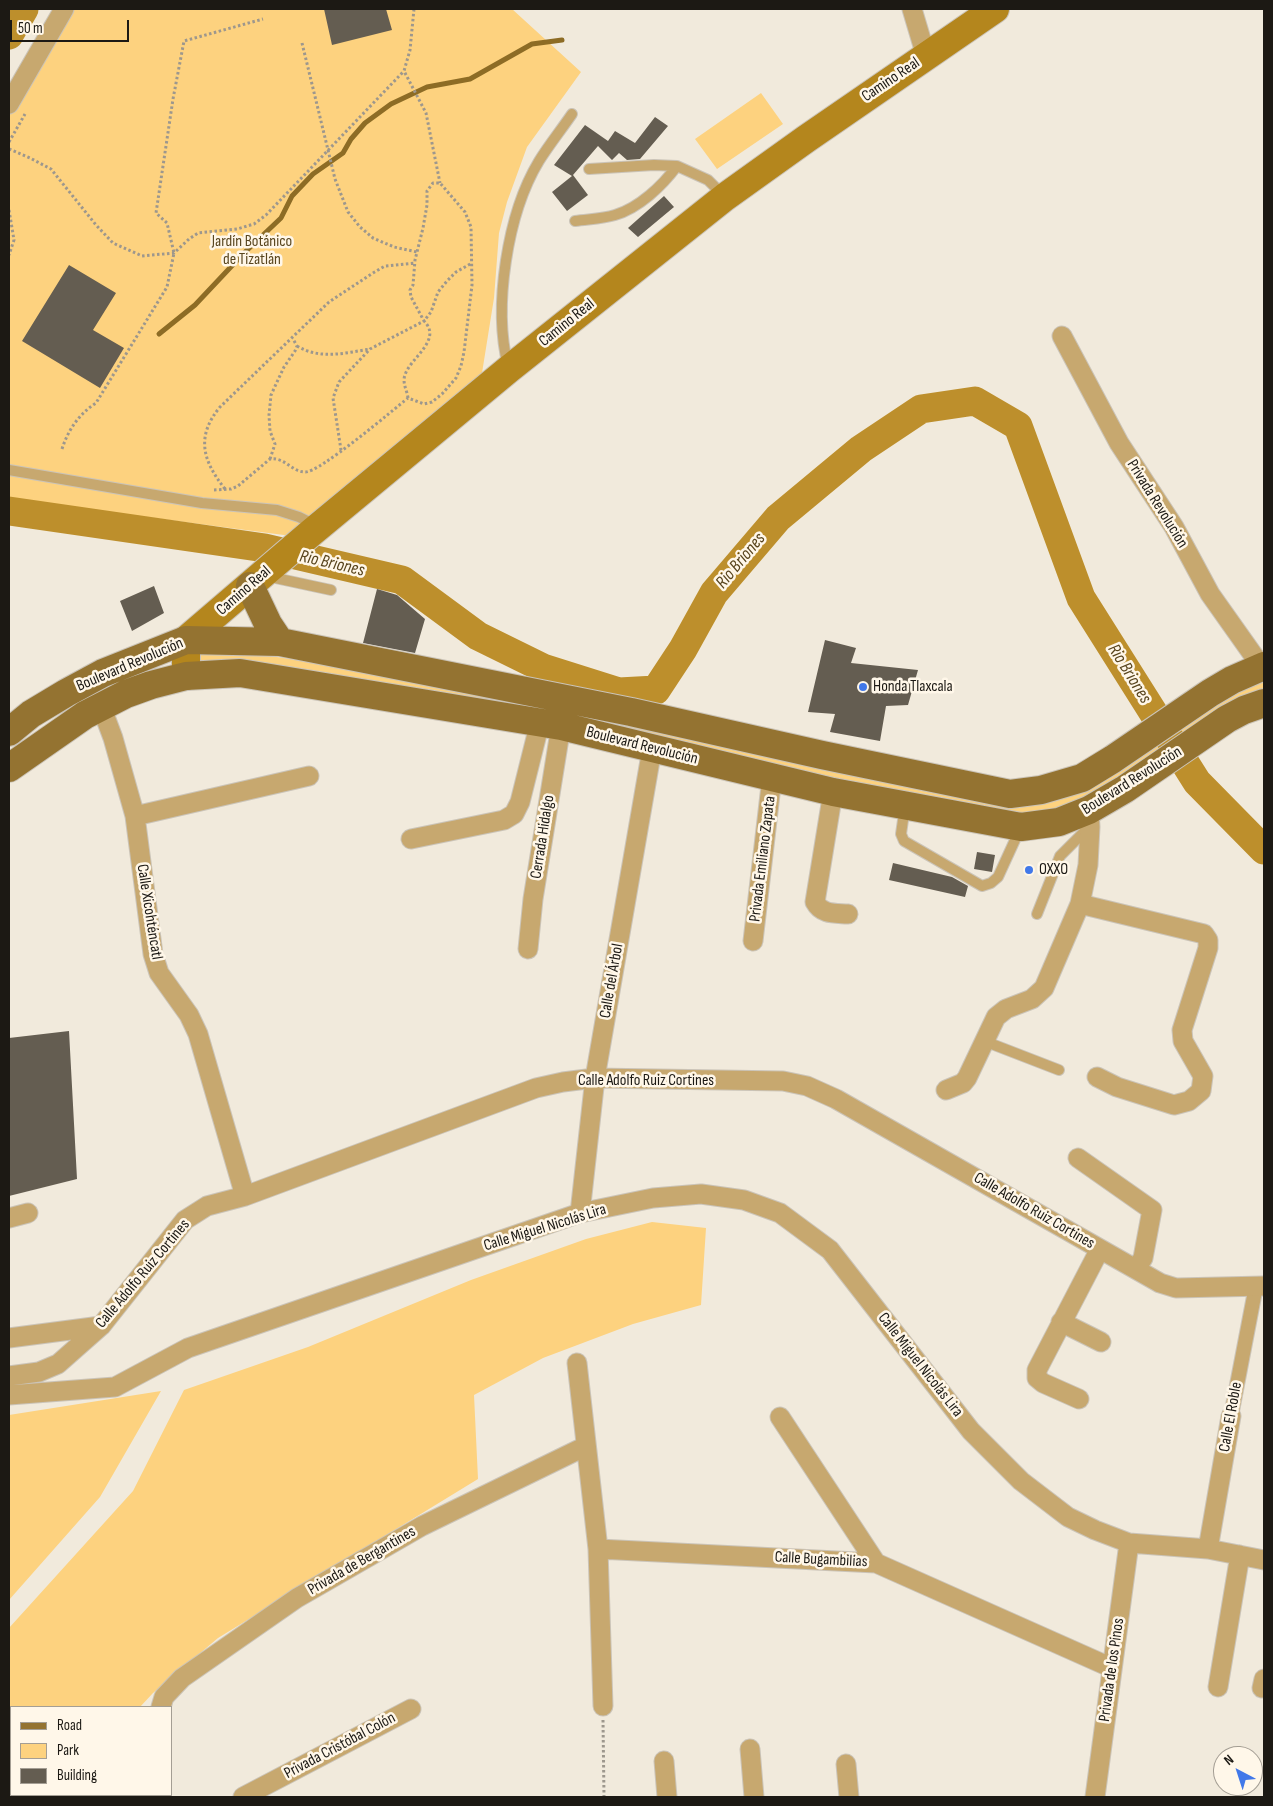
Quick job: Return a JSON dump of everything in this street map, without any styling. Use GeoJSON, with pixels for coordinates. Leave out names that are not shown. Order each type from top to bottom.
{"type":"FeatureCollection","features":[{"type":"Feature","properties":{"kind":"main road","name":"Camino Real"},"geometry":{"type":"LineString","coordinates":[[186,640],[315,529],[509,369],[725,197],[814,133],[995,9]]}},
{"type":"Feature","properties":{"kind":"main road"},"geometry":{"type":"LineString","coordinates":[[261,575],[265,618],[280,642]]}},
{"type":"Feature","properties":{"kind":"main road","name":"Boulevard Revolución"},"geometry":{"type":"LineString","coordinates":[[9,732],[31,714],[103,673],[186,640],[280,642],[631,712],[822,755],[1010,794],[1041,790],[1082,778],[1210,693],[1232,680],[1263,666]]}},
{"type":"Feature","properties":{"kind":"main road"},"geometry":{"type":"LineString","coordinates":[[186,640],[186,676]]}},
{"type":"Feature","properties":{"kind":"main road","name":"Boulevard Revolución"},"geometry":{"type":"LineString","coordinates":[[9,768],[62,730],[101,706],[151,685],[186,676],[240,673],[550,724],[833,792],[1021,827],[1089,818],[1125,789],[1227,719],[1244,710],[1264,703]]}},
{"type":"Feature","properties":{"kind":"street"},"geometry":{"type":"LineString","coordinates":[[9,104],[64,9]]}},
{"type":"Feature","properties":{"kind":"street"},"geometry":{"type":"LineString","coordinates":[[912,9],[926,56]]}},
{"type":"Feature","properties":{"kind":"street","name":"Privada Revolución"},"geometry":{"type":"LineString","coordinates":[[1062,336],[1119,443],[1174,527],[1210,594],[1263,666]]}},
{"type":"Feature","properties":{"kind":"street","name":"Calle Xicohténcatl"},"geometry":{"type":"LineString","coordinates":[[101,706],[113,738],[136,816],[153,954],[160,972],[189,1015],[198,1034],[245,1196]]}},
{"type":"Feature","properties":{"kind":"street","name":"Cerrada Hidalgo"},"geometry":{"type":"LineString","coordinates":[[411,840],[504,820],[514,814],[550,724]]}},
{"type":"Feature","properties":{"kind":"street","name":"Cerrada Hidalgo"},"geometry":{"type":"LineString","coordinates":[[528,949],[550,724]]}},
{"type":"Feature","properties":{"kind":"street","name":"Calle del Árbol"},"geometry":{"type":"LineString","coordinates":[[580,1214],[595,1078],[652,749]]}},
{"type":"Feature","properties":{"kind":"street"},"geometry":{"type":"LineString","coordinates":[[136,816],[309,776]]}},
{"type":"Feature","properties":{"kind":"street","name":"Privada Emiliano Zapata"},"geometry":{"type":"LineString","coordinates":[[753,941],[772,777]]}},
{"type":"Feature","properties":{"kind":"street"},"geometry":{"type":"LineString","coordinates":[[833,792],[815,902],[818,908],[824,912],[848,914]]}},
{"type":"Feature","properties":{"kind":"street"},"geometry":{"type":"LineString","coordinates":[[946,1090],[963,1083],[967,1078],[996,1017],[1006,1008],[1032,999],[1044,988],[1080,904],[1088,865],[1089,818]]}},
{"type":"Feature","properties":{"kind":"street"},"geometry":{"type":"LineString","coordinates":[[1080,904],[1204,934],[1208,940],[1208,948],[1182,1030],[1183,1040],[1203,1076],[1201,1091],[1189,1101],[1174,1105],[1117,1087],[1096,1078]]}},
{"type":"Feature","properties":{"kind":"street","name":"Calle Adolfo Ruiz Cortines"},"geometry":{"type":"LineString","coordinates":[[9,1376],[39,1372],[58,1364],[101,1326],[185,1220],[207,1206],[245,1196],[536,1088],[595,1078],[783,1081],[807,1086],[845,1104],[1160,1283],[1176,1288],[1260,1286]]}},
{"type":"Feature","properties":{"kind":"street"},"geometry":{"type":"LineString","coordinates":[[1078,1158],[1152,1210],[1143,1258],[1136,1269]]}},
{"type":"Feature","properties":{"kind":"street","name":"Calle Miguel Nicolás Lira"},"geometry":{"type":"LineString","coordinates":[[9,1395],[115,1387],[188,1348],[580,1214],[653,1198],[701,1194],[744,1200],[780,1213],[830,1250],[971,1431],[1021,1481],[1068,1517],[1129,1543],[1208,1549],[1264,1560]]}},
{"type":"Feature","properties":{"kind":"street"},"geometry":{"type":"LineString","coordinates":[[9,1218],[28,1214]]}},
{"type":"Feature","properties":{"kind":"street"},"geometry":{"type":"LineString","coordinates":[[1079,1399],[1043,1383],[1037,1378],[1037,1370],[1100,1249]]}},
{"type":"Feature","properties":{"kind":"street","name":"Calle El Roble"},"geometry":{"type":"LineString","coordinates":[[1208,1549],[1231,1416],[1260,1286]]}},
{"type":"Feature","properties":{"kind":"street"},"geometry":{"type":"LineString","coordinates":[[1061,1322],[1101,1342]]}},
{"type":"Feature","properties":{"kind":"street"},"geometry":{"type":"LineString","coordinates":[[9,1338],[101,1326]]}},
{"type":"Feature","properties":{"kind":"street"},"geometry":{"type":"LineString","coordinates":[[577,1363],[598,1550],[602,1706]]}},
{"type":"Feature","properties":{"kind":"street"},"geometry":{"type":"LineString","coordinates":[[780,1417],[876,1562]]}},
{"type":"Feature","properties":{"kind":"street","name":"Privada de Bergantines"},"geometry":{"type":"LineString","coordinates":[[161,1706],[164,1697],[182,1678],[297,1598],[422,1526],[586,1446]]}},
{"type":"Feature","properties":{"kind":"street","name":"Privada de los Pinos"},"geometry":{"type":"LineString","coordinates":[[1095,1797],[1129,1543]]}},
{"type":"Feature","properties":{"kind":"street","name":"Calle Bugambilias"},"geometry":{"type":"LineString","coordinates":[[598,1550],[876,1562],[1112,1668]]}},
{"type":"Feature","properties":{"kind":"street"},"geometry":{"type":"LineString","coordinates":[[1218,1687],[1240,1554]]}},
{"type":"Feature","properties":{"kind":"street","name":"Privada Cristóbal Colón"},"geometry":{"type":"LineString","coordinates":[[243,1797],[411,1709]]}},
{"type":"Feature","properties":{"kind":"street"},"geometry":{"type":"LineString","coordinates":[[750,1749],[754,1797]]}},
{"type":"Feature","properties":{"kind":"street"},"geometry":{"type":"LineString","coordinates":[[664,1761],[667,1797]]}},
{"type":"Feature","properties":{"kind":"street"},"geometry":{"type":"LineString","coordinates":[[846,1764],[849,1797]]}},
{"type":"Feature","properties":{"kind":"lane"},"geometry":{"type":"LineString","coordinates":[[509,369],[503,347],[501,326],[505,270],[515,216],[522,196],[539,162],[572,114]]}},
{"type":"Feature","properties":{"kind":"lane"},"geometry":{"type":"LineString","coordinates":[[589,170],[654,165],[677,166],[708,180],[725,197]]}},
{"type":"Feature","properties":{"kind":"lane"},"geometry":{"type":"LineString","coordinates":[[575,221],[615,215],[630,208],[658,187],[677,166]]}},
{"type":"Feature","properties":{"kind":"lane"},"geometry":{"type":"LineString","coordinates":[[9,470],[202,503],[277,510],[299,517],[315,529]]}},
{"type":"Feature","properties":{"kind":"lane"},"geometry":{"type":"LineString","coordinates":[[261,575],[331,590]]}},
{"type":"Feature","properties":{"kind":"lane"},"geometry":{"type":"LineString","coordinates":[[905,805],[901,834],[904,841],[982,886],[991,883],[998,876],[1021,827]]}},
{"type":"Feature","properties":{"kind":"lane"},"geometry":{"type":"LineString","coordinates":[[1037,914],[1060,856],[1089,818]]}},
{"type":"Feature","properties":{"kind":"lane"},"geometry":{"type":"LineString","coordinates":[[984,1042],[1059,1070]]}},
{"type":"Feature","properties":{"kind":"path"},"geometry":{"type":"LineString","coordinates":[[9,149],[51,170],[112,243],[142,256],[174,253],[198,233],[237,229],[254,224],[266,215],[404,71],[410,50],[414,9]]}},
{"type":"Feature","properties":{"kind":"path"},"geometry":{"type":"LineString","coordinates":[[62,449],[66,437],[77,420],[85,410],[96,403],[167,287],[174,253],[167,223],[156,213],[173,99],[184,41],[263,20]]}},
{"type":"Feature","properties":{"kind":"path"},"geometry":{"type":"LineString","coordinates":[[302,43],[328,150],[348,212],[373,238],[394,247],[417,252]]}},
{"type":"Feature","properties":{"kind":"path"},"geometry":{"type":"LineString","coordinates":[[404,71],[426,113],[440,182],[470,218],[472,240],[469,313],[459,373],[450,387],[432,402],[424,404],[408,398]]}},
{"type":"Feature","properties":{"kind":"path"},"geometry":{"type":"LineString","coordinates":[[408,398],[405,387],[405,375],[427,344],[429,338],[428,328],[411,297],[410,290],[413,285],[415,263],[427,205],[427,191],[433,183],[440,182]]}},
{"type":"Feature","properties":{"kind":"path"},"geometry":{"type":"LineString","coordinates":[[9,210],[14,240],[9,255]]}},
{"type":"Feature","properties":{"kind":"path"},"geometry":{"type":"LineString","coordinates":[[225,489],[214,472],[204,446],[205,434],[210,420],[220,406],[329,302],[385,266],[415,263]]}},
{"type":"Feature","properties":{"kind":"path"},"geometry":{"type":"LineString","coordinates":[[292,339],[296,346],[314,352],[333,355],[370,349],[424,321],[431,312],[443,286],[456,272],[472,263]]}},
{"type":"Feature","properties":{"kind":"path"},"geometry":{"type":"LineString","coordinates":[[209,492],[238,486],[270,458],[275,444],[270,431],[271,395],[296,346]]}},
{"type":"Feature","properties":{"kind":"path"},"geometry":{"type":"LineString","coordinates":[[341,450],[334,413],[334,393],[339,382],[370,349]]}},
{"type":"Feature","properties":{"kind":"path"},"geometry":{"type":"LineString","coordinates":[[270,458],[279,459],[294,468],[306,472],[313,470],[408,398]]}},
{"type":"Feature","properties":{"kind":"path"},"geometry":{"type":"LineString","coordinates":[[602,1706],[604,1797]]}},
{"type":"Feature","properties":{"kind":"green space","name":"Jardín Botánico de Tizatlán"},"geometry":{"type":"Polygon","coordinates":[[[69,9],[512,9],[581,72],[527,147],[507,202],[499,233],[494,298],[482,373],[313,519],[299,537],[9,499],[9,112],[69,9]]]}},
{"type":"Feature","properties":{"kind":"green space"},"geometry":{"type":"Polygon","coordinates":[[[761,93],[783,124],[717,169],[695,139],[761,93]]]}},
{"type":"Feature","properties":{"kind":"green space"},"geometry":{"type":"Polygon","coordinates":[[[194,649],[244,652],[535,700],[533,717],[192,670],[194,649]]]}},
{"type":"Feature","properties":{"kind":"green space"},"geometry":{"type":"Polygon","coordinates":[[[1264,679],[1264,699],[1123,784],[1050,814],[1012,818],[570,723],[574,707],[1011,802],[1264,679]]]}},
{"type":"Feature","properties":{"kind":"green space"},"geometry":{"type":"Polygon","coordinates":[[[652,1222],[706,1228],[701,1305],[633,1324],[543,1358],[474,1395],[478,1479],[218,1638],[153,1693],[141,1706],[10,1706],[10,1742],[9,1628],[133,1491],[184,1390],[308,1347],[471,1280],[586,1239],[652,1222]]]}},
{"type":"Feature","properties":{"kind":"green space"},"geometry":{"type":"Polygon","coordinates":[[[161,1391],[100,1497],[9,1600],[9,1415],[161,1391]]]}},
{"type":"Feature","properties":{"kind":"green space"},"geometry":{"type":"Polygon","coordinates":[[[14,1796],[119,1797],[14,1797],[14,1796]]]}},
{"type":"Feature","properties":{"kind":"building"},"geometry":{"type":"Polygon","coordinates":[[[324,9],[386,9],[392,30],[332,45],[324,9]]]}},
{"type":"Feature","properties":{"kind":"building"},"geometry":{"type":"Polygon","coordinates":[[[655,117],[668,126],[640,159],[627,160],[619,153],[612,160],[598,146],[573,175],[588,195],[567,211],[552,192],[572,176],[554,165],[585,125],[608,141],[615,131],[635,143],[655,117]]]}},
{"type":"Feature","properties":{"kind":"building"},"geometry":{"type":"Polygon","coordinates":[[[664,196],[674,207],[638,237],[628,228],[664,196]]]}},
{"type":"Feature","properties":{"kind":"building"},"geometry":{"type":"Polygon","coordinates":[[[69,265],[116,293],[93,330],[124,348],[100,388],[22,341],[69,265]]]}},
{"type":"Feature","properties":{"kind":"building"},"geometry":{"type":"Polygon","coordinates":[[[154,586],[164,613],[132,631],[120,601],[154,586]]]}},
{"type":"Feature","properties":{"kind":"building"},"geometry":{"type":"Polygon","coordinates":[[[377,589],[397,595],[425,619],[415,653],[363,643],[377,589]]]}},
{"type":"Feature","properties":{"kind":"building","name":"Honda Tlaxcala"},"geometry":{"type":"Polygon","coordinates":[[[825,640],[856,648],[851,663],[918,670],[908,705],[886,706],[880,741],[830,732],[835,714],[808,712],[825,640]]]}},
{"type":"Feature","properties":{"kind":"building"},"geometry":{"type":"Polygon","coordinates":[[[977,852],[995,855],[992,872],[974,869],[977,852]]]}},
{"type":"Feature","properties":{"kind":"building"},"geometry":{"type":"Polygon","coordinates":[[[893,863],[952,877],[968,886],[965,897],[889,880],[893,863]]]}},
{"type":"Feature","properties":{"kind":"building"},"geometry":{"type":"Polygon","coordinates":[[[69,1031],[77,1179],[9,1196],[9,1038],[69,1031]]]}},
{"type":"Feature","properties":{"kind":"waterway"},"geometry":{"type":"LineString","coordinates":[[9,35],[24,9]]}},
{"type":"Feature","properties":{"kind":"waterway"},"geometry":{"type":"LineString","coordinates":[[159,334],[195,305],[243,254],[281,218],[292,196],[313,174],[343,153],[351,139],[365,123],[391,104],[427,87],[470,79],[532,44],[562,40]]}},
{"type":"Feature","properties":{"kind":"waterway","name":"Rio Briones"},"geometry":{"type":"LineString","coordinates":[[9,511],[265,548],[402,580],[478,636],[543,668],[619,692],[656,690],[683,649],[714,593],[778,518],[861,449],[921,409],[975,401],[1018,426],[1081,598],[1197,782],[1264,850]]}},
{"type":"Feature","properties":{"kind":"place","name":"Honda Tlaxcala"},"geometry":{"type":"Point","coordinates":[863,687]}},
{"type":"Feature","properties":{"kind":"place","name":"OXXO"},"geometry":{"type":"Point","coordinates":[1029,870]}}]}
